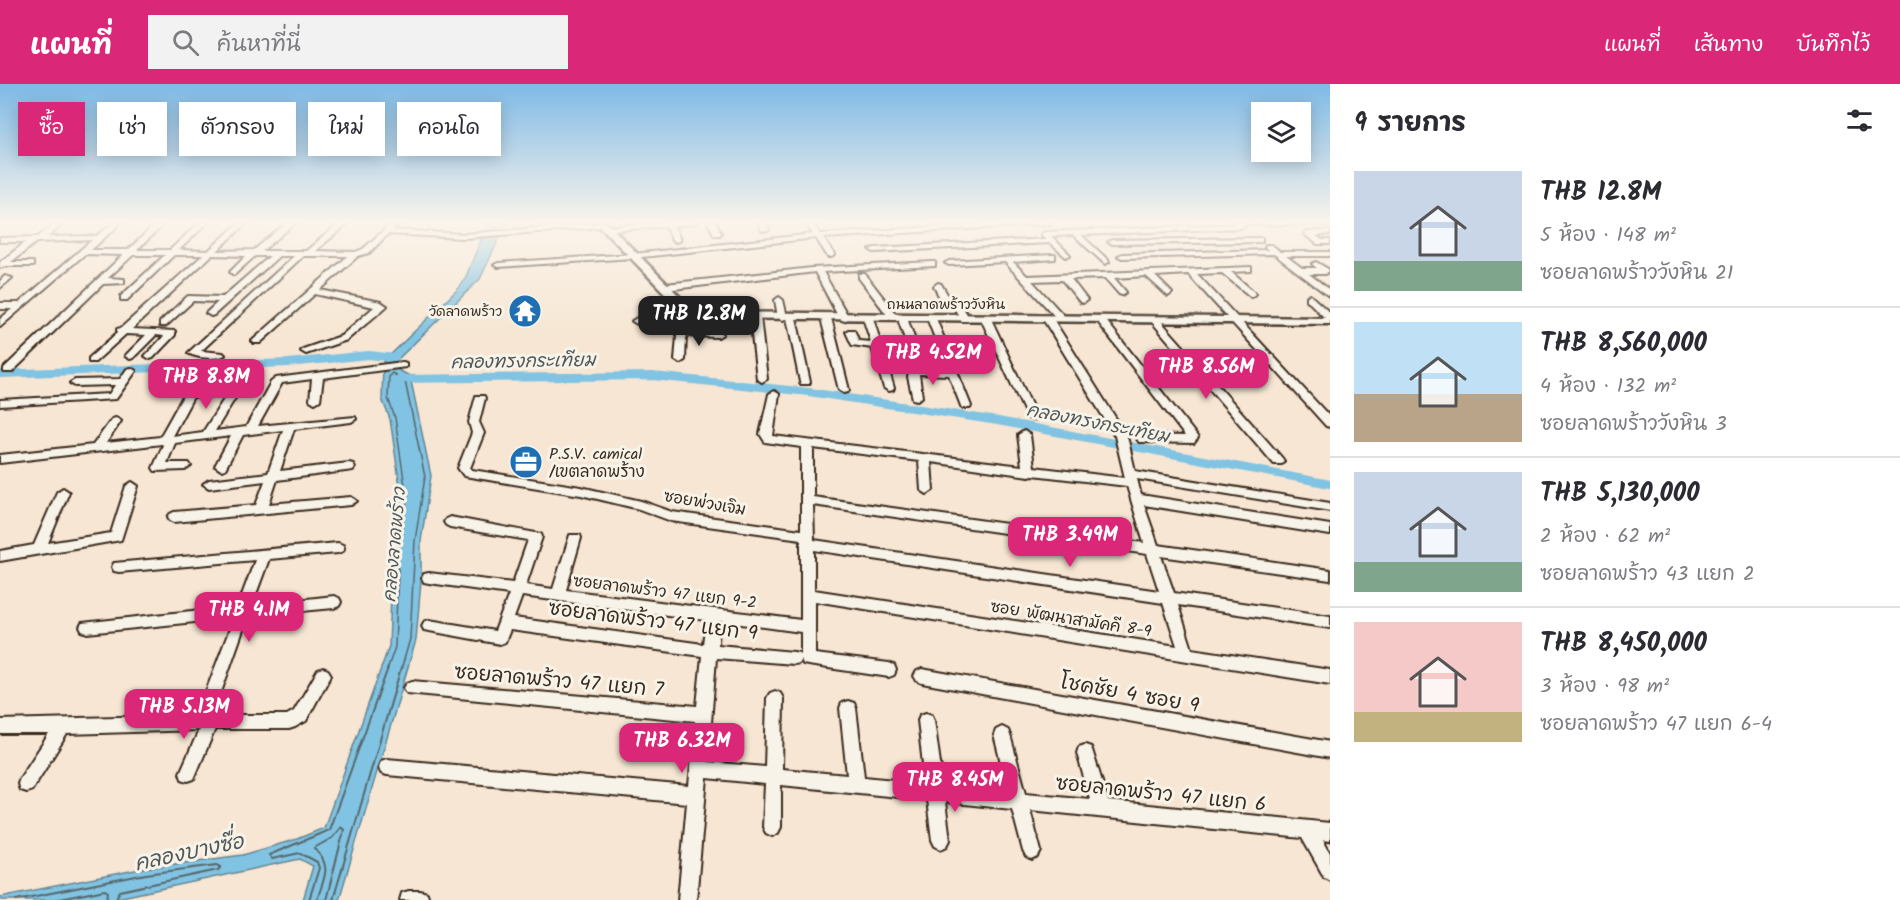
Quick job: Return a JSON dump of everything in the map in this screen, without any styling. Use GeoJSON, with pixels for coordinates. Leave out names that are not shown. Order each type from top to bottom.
{"type":"FeatureCollection","features":[{"type":"Feature","properties":{"kind":"main road"},"geometry":{"type":"LineString","coordinates":[[637,260],[665,287],[686,316]]}},
{"type":"Feature","properties":{"kind":"main road","name":"ถนนลาดพร้าววังหิน"},"geometry":{"type":"LineString","coordinates":[[686,316],[1236,321],[1330,319]]}},
{"type":"Feature","properties":{"kind":"street"},"geometry":{"type":"LineString","coordinates":[[0,324],[74,260]]}},
{"type":"Feature","properties":{"kind":"street"},"geometry":{"type":"LineString","coordinates":[[8,370],[120,260]]}},
{"type":"Feature","properties":{"kind":"street"},"geometry":{"type":"LineString","coordinates":[[124,298],[165,260]]}},
{"type":"Feature","properties":{"kind":"street"},"geometry":{"type":"LineString","coordinates":[[92,360],[120,332],[203,260]]}},
{"type":"Feature","properties":{"kind":"street"},"geometry":{"type":"LineString","coordinates":[[234,272],[247,260]]}},
{"type":"Feature","properties":{"kind":"street"},"geometry":{"type":"LineString","coordinates":[[211,313],[270,260]]}},
{"type":"Feature","properties":{"kind":"street"},"geometry":{"type":"LineString","coordinates":[[219,355],[193,353],[297,260]]}},
{"type":"Feature","properties":{"kind":"street"},"geometry":{"type":"LineString","coordinates":[[257,341],[348,260]]}},
{"type":"Feature","properties":{"kind":"street"},"geometry":{"type":"LineString","coordinates":[[498,265],[572,260]]}},
{"type":"Feature","properties":{"kind":"street"},"geometry":{"type":"LineString","coordinates":[[949,263],[1005,260]]}},
{"type":"Feature","properties":{"kind":"street"},"geometry":{"type":"LineString","coordinates":[[1007,260],[1062,319]]}},
{"type":"Feature","properties":{"kind":"street"},"geometry":{"type":"LineString","coordinates":[[1285,260],[1330,294]]}},
{"type":"Feature","properties":{"kind":"street"},"geometry":{"type":"LineString","coordinates":[[1,265],[30,264]]}},
{"type":"Feature","properties":{"kind":"street"},"geometry":{"type":"LineString","coordinates":[[665,287],[815,270],[932,264]]}},
{"type":"Feature","properties":{"kind":"street"},"geometry":{"type":"LineString","coordinates":[[1316,264],[1327,273]]}},
{"type":"Feature","properties":{"kind":"street"},"geometry":{"type":"LineString","coordinates":[[1025,279],[1248,269]]}},
{"type":"Feature","properties":{"kind":"street"},"geometry":{"type":"LineString","coordinates":[[815,270],[844,318]]}},
{"type":"Feature","properties":{"kind":"street"},"geometry":{"type":"LineString","coordinates":[[1224,270],[1251,294]]}},
{"type":"Feature","properties":{"kind":"street"},"geometry":{"type":"LineString","coordinates":[[1300,271],[1327,273]]}},
{"type":"Feature","properties":{"kind":"street"},"geometry":{"type":"LineString","coordinates":[[1191,272],[1330,424]]}},
{"type":"Feature","properties":{"kind":"street"},"geometry":{"type":"LineString","coordinates":[[1149,274],[1167,293]]}},
{"type":"Feature","properties":{"kind":"street"},"geometry":{"type":"LineString","coordinates":[[862,276],[898,318],[917,360],[913,377],[917,397]]}},
{"type":"Feature","properties":{"kind":"street"},"geometry":{"type":"LineString","coordinates":[[1107,276],[1122,292]]}},
{"type":"Feature","properties":{"kind":"street"},"geometry":{"type":"LineString","coordinates":[[0,285],[8,278]]}},
{"type":"Feature","properties":{"kind":"street"},"geometry":{"type":"LineString","coordinates":[[1064,278],[1083,300]]}},
{"type":"Feature","properties":{"kind":"street"},"geometry":{"type":"LineString","coordinates":[[99,281],[121,281]]}},
{"type":"Feature","properties":{"kind":"street"},"geometry":{"type":"LineString","coordinates":[[938,286],[943,296],[956,304],[964,319]]}},
{"type":"Feature","properties":{"kind":"street"},"geometry":{"type":"LineString","coordinates":[[186,291],[229,296]]}},
{"type":"Feature","properties":{"kind":"street"},"geometry":{"type":"LineString","coordinates":[[306,351],[344,338],[382,306],[314,291]]}},
{"type":"Feature","properties":{"kind":"street"},"geometry":{"type":"LineString","coordinates":[[163,324],[191,298],[229,296]]}},
{"type":"Feature","properties":{"kind":"street"},"geometry":{"type":"LineString","coordinates":[[1310,298],[1330,319]]}},
{"type":"Feature","properties":{"kind":"street"},"geometry":{"type":"LineString","coordinates":[[779,300],[787,317],[805,382]]}},
{"type":"Feature","properties":{"kind":"street"},"geometry":{"type":"LineString","coordinates":[[0,306],[20,306]]}},
{"type":"Feature","properties":{"kind":"street"},"geometry":{"type":"LineString","coordinates":[[637,321],[686,316],[680,360]]}},
{"type":"Feature","properties":{"kind":"street"},"geometry":{"type":"LineString","coordinates":[[755,317],[762,379]]}},
{"type":"Feature","properties":{"kind":"street"},"geometry":{"type":"LineString","coordinates":[[826,318],[844,390]]}},
{"type":"Feature","properties":{"kind":"street"},"geometry":{"type":"LineString","coordinates":[[868,318],[889,388]]}},
{"type":"Feature","properties":{"kind":"street"},"geometry":{"type":"LineString","coordinates":[[932,318],[966,406]]}},
{"type":"Feature","properties":{"kind":"street"},"geometry":{"type":"LineString","coordinates":[[986,319],[1032,417]]}},
{"type":"Feature","properties":{"kind":"street"},"geometry":{"type":"LineString","coordinates":[[1048,319],[1122,442],[1136,499],[1187,655]]}},
{"type":"Feature","properties":{"kind":"street"},"geometry":{"type":"LineString","coordinates":[[1101,320],[1192,438],[1190,440],[1143,440]]}},
{"type":"Feature","properties":{"kind":"street"},"geometry":{"type":"LineString","coordinates":[[1155,320],[1278,461]]}},
{"type":"Feature","properties":{"kind":"street"},"geometry":{"type":"LineString","coordinates":[[120,332],[172,333],[150,356]]}},
{"type":"Feature","properties":{"kind":"street"},"geometry":{"type":"LineString","coordinates":[[851,332],[855,343],[877,346]]}},
{"type":"Feature","properties":{"kind":"street"},"geometry":{"type":"LineString","coordinates":[[130,356],[153,333]]}},
{"type":"Feature","properties":{"kind":"street"},"geometry":{"type":"LineString","coordinates":[[682,333],[718,334]]}},
{"type":"Feature","properties":{"kind":"street"},"geometry":{"type":"LineString","coordinates":[[1230,366],[1275,362]]}},
{"type":"Feature","properties":{"kind":"street"},"geometry":{"type":"LineString","coordinates":[[251,429],[276,382],[402,365]]}},
{"type":"Feature","properties":{"kind":"street"},"geometry":{"type":"LineString","coordinates":[[105,408],[131,371]]}},
{"type":"Feature","properties":{"kind":"street"},"geometry":{"type":"LineString","coordinates":[[914,371],[953,372]]}},
{"type":"Feature","properties":{"kind":"street"},"geometry":{"type":"LineString","coordinates":[[185,466],[159,468],[167,440],[200,375]]}},
{"type":"Feature","properties":{"kind":"street"},"geometry":{"type":"LineString","coordinates":[[315,400],[318,375]]}},
{"type":"Feature","properties":{"kind":"street"},"geometry":{"type":"LineString","coordinates":[[75,384],[123,382]]}},
{"type":"Feature","properties":{"kind":"street"},"geometry":{"type":"LineString","coordinates":[[189,394],[223,392],[232,395],[207,435]]}},
{"type":"Feature","properties":{"kind":"street"},"geometry":{"type":"LineString","coordinates":[[774,394],[766,437],[1029,472],[1131,478],[1330,507]]}},
{"type":"Feature","properties":{"kind":"street"},"geometry":{"type":"LineString","coordinates":[[0,402],[112,397]]}},
{"type":"Feature","properties":{"kind":"street","name":"ซอยพ่วงเจิม"},"geometry":{"type":"LineString","coordinates":[[480,398],[474,422],[478,433],[464,468],[468,473],[581,491],[641,505],[671,516],[806,540]]}},
{"type":"Feature","properties":{"kind":"street"},"geometry":{"type":"LineString","coordinates":[[0,459],[351,419]]}},
{"type":"Feature","properties":{"kind":"street"},"geometry":{"type":"LineString","coordinates":[[96,449],[116,421]]}},
{"type":"Feature","properties":{"kind":"street"},"geometry":{"type":"LineString","coordinates":[[261,508],[290,425]]}},
{"type":"Feature","properties":{"kind":"street"},"geometry":{"type":"LineString","coordinates":[[221,466],[239,430]]}},
{"type":"Feature","properties":{"kind":"street"},"geometry":{"type":"LineString","coordinates":[[1024,435],[1029,472]]}},
{"type":"Feature","properties":{"kind":"street"},"geometry":{"type":"LineString","coordinates":[[807,444],[808,659],[889,670]]}},
{"type":"Feature","properties":{"kind":"street"},"geometry":{"type":"LineString","coordinates":[[925,458],[927,490]]}},
{"type":"Feature","properties":{"kind":"street"},"geometry":{"type":"LineString","coordinates":[[209,484],[272,474],[350,466]]}},
{"type":"Feature","properties":{"kind":"street"},"geometry":{"type":"LineString","coordinates":[[0,556],[116,537],[132,486]]}},
{"type":"Feature","properties":{"kind":"street"},"geometry":{"type":"LineString","coordinates":[[39,549],[63,492]]}},
{"type":"Feature","properties":{"kind":"street"},"geometry":{"type":"LineString","coordinates":[[1136,499],[1330,530]]}},
{"type":"Feature","properties":{"kind":"street"},"geometry":{"type":"LineString","coordinates":[[806,500],[1330,574]]}},
{"type":"Feature","properties":{"kind":"street"},"geometry":{"type":"LineString","coordinates":[[174,517],[351,501]]}},
{"type":"Feature","properties":{"kind":"street"},"geometry":{"type":"LineString","coordinates":[[429,626],[500,638],[519,591],[536,537],[450,522]]}},
{"type":"Feature","properties":{"kind":"street"},"geometry":{"type":"LineString","coordinates":[[558,596],[575,538]]}},
{"type":"Feature","properties":{"kind":"street"},"geometry":{"type":"LineString","coordinates":[[806,540],[1330,622]]}},
{"type":"Feature","properties":{"kind":"street"},"geometry":{"type":"LineString","coordinates":[[119,567],[338,548]]}},
{"type":"Feature","properties":{"kind":"street"},"geometry":{"type":"LineString","coordinates":[[188,772],[264,554]]}},
{"type":"Feature","properties":{"kind":"street","name":"ซอยลาดพร้าว 47 แยก 9-2"},"geometry":{"type":"LineString","coordinates":[[429,578],[807,627]]}},
{"type":"Feature","properties":{"kind":"street","name":"ซอย พัฒนาสามัคคี 8-9"},"geometry":{"type":"LineString","coordinates":[[807,594],[1330,677]]}},
{"type":"Feature","properties":{"kind":"street"},"geometry":{"type":"LineString","coordinates":[[87,627],[334,602]]}},
{"type":"Feature","properties":{"kind":"street"},"geometry":{"type":"LineString","coordinates":[[687,900],[713,615]]}},
{"type":"Feature","properties":{"kind":"street","name":"ซอยลาดพร้าว 47 แยก 9"},"geometry":{"type":"LineString","coordinates":[[506,622],[709,651],[794,658]]}},
{"type":"Feature","properties":{"kind":"street"},"geometry":{"type":"LineString","coordinates":[[0,727],[62,728],[207,721],[296,720],[323,675]]}},
{"type":"Feature","properties":{"kind":"street","name":"โชคชัย 4 ซอย 9"},"geometry":{"type":"LineString","coordinates":[[922,676],[1330,750]]}},
{"type":"Feature","properties":{"kind":"street","name":"ซอยลาดพร้าว 47 แยก 7"},"geometry":{"type":"LineString","coordinates":[[412,688],[703,714]]}},
{"type":"Feature","properties":{"kind":"street"},"geometry":{"type":"LineString","coordinates":[[772,827],[775,698]]}},
{"type":"Feature","properties":{"kind":"street"},"geometry":{"type":"LineString","coordinates":[[848,708],[856,783]]}},
{"type":"Feature","properties":{"kind":"street"},"geometry":{"type":"LineString","coordinates":[[926,720],[941,840]]}},
{"type":"Feature","properties":{"kind":"street"},"geometry":{"type":"LineString","coordinates":[[26,783],[62,728]]}},
{"type":"Feature","properties":{"kind":"street"},"geometry":{"type":"LineString","coordinates":[[1002,735],[1032,851]]}},
{"type":"Feature","properties":{"kind":"street"},"geometry":{"type":"LineString","coordinates":[[1085,753],[1101,808]]}},
{"type":"Feature","properties":{"kind":"street"},"geometry":{"type":"LineString","coordinates":[[387,767],[696,795]]}},
{"type":"Feature","properties":{"kind":"street","name":"ซอยลาดพร้าว 47 แยก 6"},"geometry":{"type":"LineString","coordinates":[[700,769],[1330,832]]}},
{"type":"Feature","properties":{"kind":"street"},"geometry":{"type":"LineString","coordinates":[[1307,830],[1330,871]]}},
{"type":"Feature","properties":{"kind":"street"},"geometry":{"type":"LineString","coordinates":[[409,900],[420,900]]}},
{"type":"Feature","properties":{"kind":"water","name":"คลองลาดพร้าว"},"geometry":{"type":"Polygon","coordinates":[[[473,260],[489,260],[480,279],[396,361],[398,370],[410,376],[431,476],[421,541],[421,581],[416,640],[339,900],[303,900],[313,866],[300,859],[108,900],[0,900],[0,897],[145,868],[243,855],[297,839],[324,828],[389,646],[393,543],[402,500],[390,419],[382,399],[383,362],[457,290],[465,279],[473,260]]]}},
{"type":"Feature","properties":{"kind":"waterway"},"geometry":{"type":"LineString","coordinates":[[0,374],[288,363],[369,355],[395,358]]}},
{"type":"Feature","properties":{"kind":"waterway","name":"คลองทรงกระเทียม"},"geometry":{"type":"LineString","coordinates":[[399,379],[653,376],[809,392],[998,421],[1330,484]]}},
{"type":"Feature","properties":{"kind":"place","name":"วัดลาดพร้าว"},"geometry":{"type":"Point","coordinates":[525,311]}},
{"type":"Feature","properties":{"kind":"place","name":"P.S.V. camical /เขตลาดพร้าง"},"geometry":{"type":"Point","coordinates":[526,462]}},
{"type":"Feature","properties":{"kind":"water label","name":"คลองบางซื่อ"},"geometry":{"type":"Point","coordinates":[189,852]}}]}
